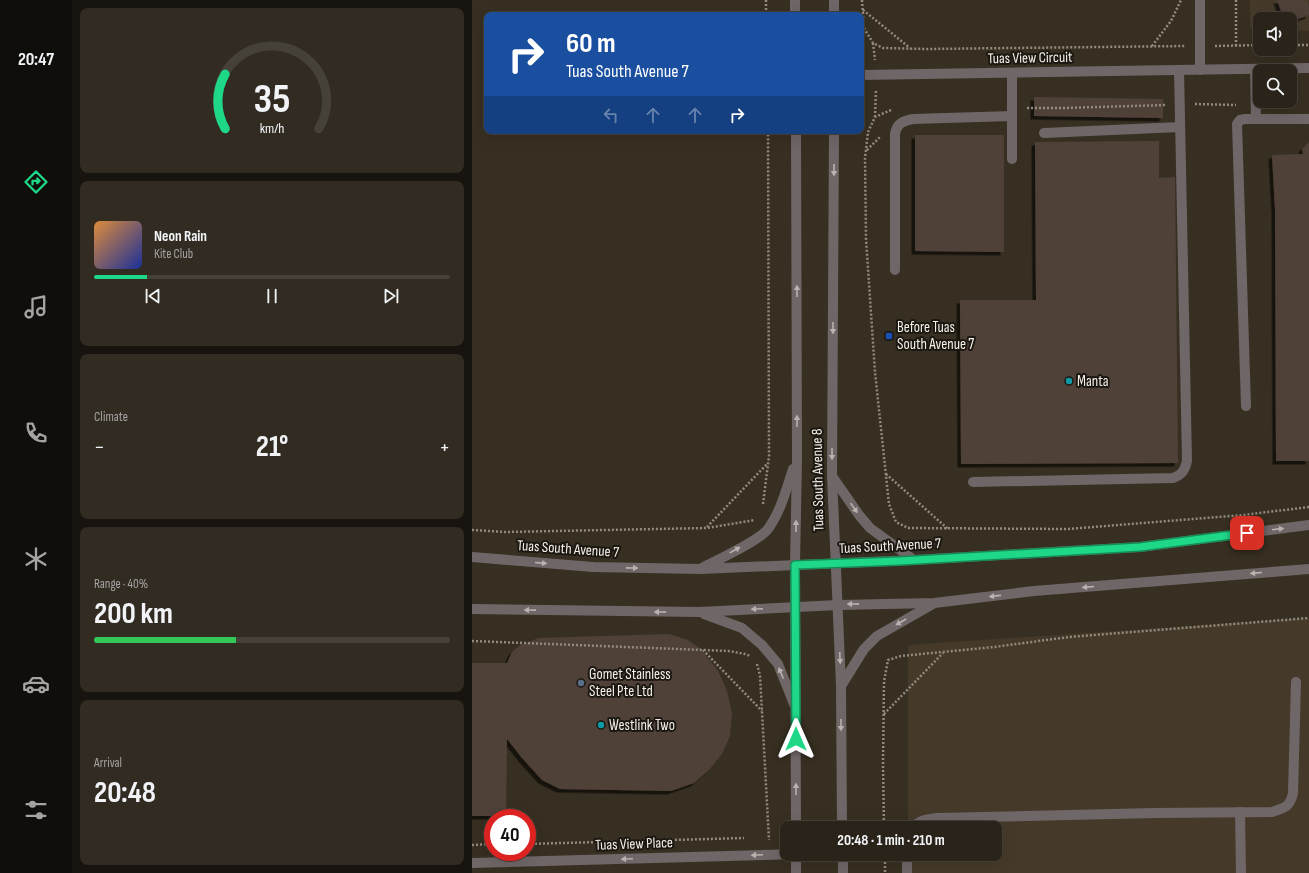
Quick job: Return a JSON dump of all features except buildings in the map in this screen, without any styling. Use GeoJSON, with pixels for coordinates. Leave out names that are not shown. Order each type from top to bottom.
{"type":"FeatureCollection","features":[{"type":"Feature","properties":{"kind":"street"},"geometry":{"type":"LineString","coordinates":[[795,0],[795,12]]}},
{"type":"Feature","properties":{"kind":"street"},"geometry":{"type":"LineString","coordinates":[[834,0],[834,12]]}},
{"type":"Feature","properties":{"kind":"street"},"geometry":{"type":"LineString","coordinates":[[1200,0],[1200,70]]}},
{"type":"Feature","properties":{"kind":"street","name":"Tuas View Circuit"},"geometry":{"type":"LineString","coordinates":[[1297,68],[1309,68]]}},
{"type":"Feature","properties":{"kind":"street","name":"Tuas View Circuit"},"geometry":{"type":"LineString","coordinates":[[864,75],[1253,69]]}},
{"type":"Feature","properties":{"kind":"street"},"geometry":{"type":"LineString","coordinates":[[973,482],[1173,478],[1179,476],[1184,471],[1187,461],[1179,70]]}},
{"type":"Feature","properties":{"kind":"street"},"geometry":{"type":"LineString","coordinates":[[1012,73],[1012,159]]}},
{"type":"Feature","properties":{"kind":"street"},"geometry":{"type":"LineString","coordinates":[[1256,108],[1256,119]]}},
{"type":"Feature","properties":{"kind":"street"},"geometry":{"type":"LineString","coordinates":[[895,270],[896,128],[899,124],[914,119],[1012,112]]}},
{"type":"Feature","properties":{"kind":"street"},"geometry":{"type":"LineString","coordinates":[[1246,406],[1237,124],[1240,120],[1309,119]]}},
{"type":"Feature","properties":{"kind":"street"},"geometry":{"type":"LineString","coordinates":[[1044,133],[1180,127]]}},
{"type":"Feature","properties":{"kind":"street","name":"Tuas South Avenue 8"},"geometry":{"type":"LineString","coordinates":[[796,134],[796,821]]}},
{"type":"Feature","properties":{"kind":"street","name":"Tuas South Avenue 8"},"geometry":{"type":"LineString","coordinates":[[834,134],[832,476],[841,686],[842,821]]}},
{"type":"Feature","properties":{"kind":"street"},"geometry":{"type":"LineString","coordinates":[[700,569],[751,541],[767,530],[778,514],[797,460]]}},
{"type":"Feature","properties":{"kind":"street"},"geometry":{"type":"LineString","coordinates":[[832,476],[859,515],[870,528],[914,560]]}},
{"type":"Feature","properties":{"kind":"street","name":"Tuas South Avenue 7"},"geometry":{"type":"LineString","coordinates":[[472,556],[593,567],[700,569],[835,564],[1140,547],[1309,525]]}},
{"type":"Feature","properties":{"kind":"street"},"geometry":{"type":"LineString","coordinates":[[472,609],[699,612],[934,602],[1042,591],[1309,569]]}},
{"type":"Feature","properties":{"kind":"street"},"geometry":{"type":"LineString","coordinates":[[841,686],[864,649],[877,636],[934,602]]}},
{"type":"Feature","properties":{"kind":"street"},"geometry":{"type":"LineString","coordinates":[[699,612],[742,628],[762,645],[778,664],[796,709]]}},
{"type":"Feature","properties":{"kind":"street"},"geometry":{"type":"LineString","coordinates":[[922,821],[938,818],[1124,813],[1272,812],[1283,809],[1291,803],[1293,793],[1296,682]]}},
{"type":"Feature","properties":{"kind":"street"},"geometry":{"type":"LineString","coordinates":[[1240,812],[1241,873]]}},
{"type":"Feature","properties":{"kind":"street","name":"Tuas View Place"},"geometry":{"type":"LineString","coordinates":[[472,863],[780,855]]}},
{"type":"Feature","properties":{"kind":"street"},"geometry":{"type":"LineString","coordinates":[[796,861],[796,873]]}},
{"type":"Feature","properties":{"kind":"street"},"geometry":{"type":"LineString","coordinates":[[843,861],[843,873]]}},
{"type":"Feature","properties":{"kind":"street"},"geometry":{"type":"LineString","coordinates":[[907,861],[907,873]]}},
{"type":"Feature","properties":{"kind":"path"},"geometry":{"type":"LineString","coordinates":[[766,0],[766,12]]}},
{"type":"Feature","properties":{"kind":"path"},"geometry":{"type":"LineString","coordinates":[[862,0],[863,10],[911,49]]}},
{"type":"Feature","properties":{"kind":"path"},"geometry":{"type":"LineString","coordinates":[[1152,47],[1171,21],[1181,0]]}},
{"type":"Feature","properties":{"kind":"path"},"geometry":{"type":"LineString","coordinates":[[1236,0],[1236,46]]}},
{"type":"Feature","properties":{"kind":"path"},"geometry":{"type":"LineString","coordinates":[[864,28],[873,43],[883,48],[911,49],[1253,45]]}},
{"type":"Feature","properties":{"kind":"path"},"geometry":{"type":"LineString","coordinates":[[1297,45],[1309,45]]}},
{"type":"Feature","properties":{"kind":"path"},"geometry":{"type":"LineString","coordinates":[[1012,112],[1062,108],[1179,104],[1253,105]]}},
{"type":"Feature","properties":{"kind":"path"},"geometry":{"type":"LineString","coordinates":[[897,108],[875,117],[868,132],[865,158],[866,247],[875,372],[889,504],[896,522],[908,528],[1068,529],[1243,515],[1309,507]]}},
{"type":"Feature","properties":{"kind":"path"},"geometry":{"type":"LineString","coordinates":[[763,509],[768,464],[768,134]]}},
{"type":"Feature","properties":{"kind":"path"},"geometry":{"type":"LineString","coordinates":[[707,528],[768,464]]}},
{"type":"Feature","properties":{"kind":"path"},"geometry":{"type":"LineString","coordinates":[[886,474],[949,529]]}},
{"type":"Feature","properties":{"kind":"path"},"geometry":{"type":"LineString","coordinates":[[472,530],[505,532],[707,528],[759,520]]}},
{"type":"Feature","properties":{"kind":"path"},"geometry":{"type":"LineString","coordinates":[[884,821],[884,682],[888,660],[901,656],[1069,637],[1309,618]]}},
{"type":"Feature","properties":{"kind":"path"},"geometry":{"type":"LineString","coordinates":[[472,641],[730,651],[745,654],[755,659],[760,675],[769,855]]}},
{"type":"Feature","properties":{"kind":"path"},"geometry":{"type":"LineString","coordinates":[[703,650],[762,712]]}},
{"type":"Feature","properties":{"kind":"path"},"geometry":{"type":"LineString","coordinates":[[884,714],[944,652]]}},
{"type":"Feature","properties":{"kind":"path"},"geometry":{"type":"LineString","coordinates":[[536,844],[745,838]]}},
{"type":"Feature","properties":{"kind":"path"},"geometry":{"type":"LineString","coordinates":[[472,845],[484,844]]}},
{"type":"Feature","properties":{"kind":"path"},"geometry":{"type":"LineString","coordinates":[[885,861],[885,873]]}},
{"type":"Feature","properties":{"kind":"shaded area"},"geometry":{"type":"Polygon","coordinates":[[[1250,0],[1309,0],[1309,31],[1297,30],[1297,12],[1253,12],[1253,27],[1250,27],[1250,0]]]}},
{"type":"Feature","properties":{"kind":"shaded area"},"geometry":{"type":"Polygon","coordinates":[[[1309,618],[1309,873],[908,873],[908,861],[1002,861],[1002,821],[908,821],[908,645],[1309,618]]]}},
{"type":"Feature","properties":{"kind":"place","name":"Before Tuas South Avenue 7"},"geometry":{"type":"Point","coordinates":[889,336]}},
{"type":"Feature","properties":{"kind":"place","name":"Manta"},"geometry":{"type":"Point","coordinates":[1069,381]}},
{"type":"Feature","properties":{"kind":"place","name":"Gomet Stainless Steel Pte Ltd"},"geometry":{"type":"Point","coordinates":[581,683]}},
{"type":"Feature","properties":{"kind":"place","name":"Westlink Two"},"geometry":{"type":"Point","coordinates":[601,725]}},
{"type":"Feature","properties":{"kind":"route"},"geometry":{"type":"LineString","coordinates":[[796,739],[795,565],[899,561],[1140,547],[1247,533]]}}]}
